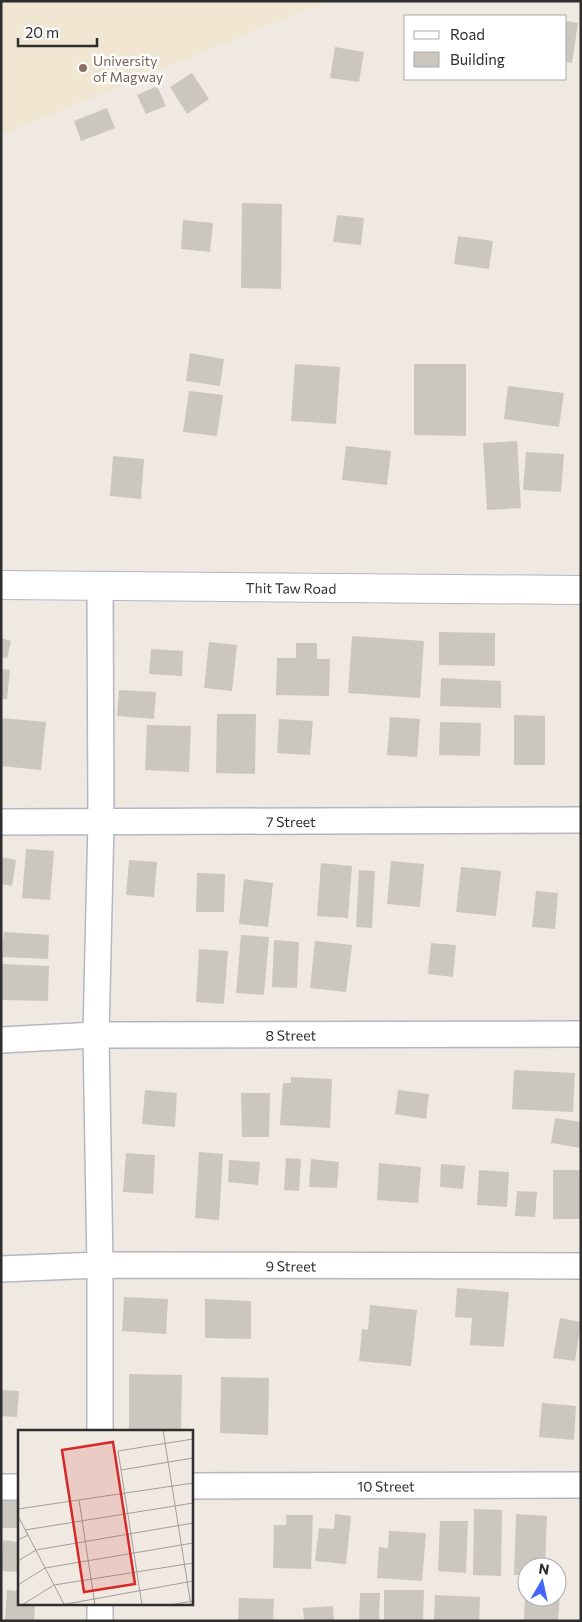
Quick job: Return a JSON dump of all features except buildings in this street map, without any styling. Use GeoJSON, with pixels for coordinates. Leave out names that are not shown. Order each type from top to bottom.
{"type":"FeatureCollection","features":[{"type":"Feature","properties":{"kind":"street","name":"Thit Taw Road"},"geometry":{"type":"LineString","coordinates":[[1,585],[581,590]]}},
{"type":"Feature","properties":{"kind":"street"},"geometry":{"type":"LineString","coordinates":[[100,586],[101,822],[96,1035],[100,1265],[100,1430]]}},
{"type":"Feature","properties":{"kind":"street","name":"7 Street"},"geometry":{"type":"LineString","coordinates":[[1,822],[581,820]]}},
{"type":"Feature","properties":{"kind":"street","name":"8 Street"},"geometry":{"type":"LineString","coordinates":[[1,1040],[96,1035],[581,1034]]}},
{"type":"Feature","properties":{"kind":"street","name":"9 Street"},"geometry":{"type":"LineString","coordinates":[[1,1269],[100,1265],[581,1266]]}},
{"type":"Feature","properties":{"kind":"street","name":"10 Street"},"geometry":{"type":"LineString","coordinates":[[192,1486],[581,1485]]}},
{"type":"Feature","properties":{"kind":"street"},"geometry":{"type":"LineString","coordinates":[[1,1487],[18,1487]]}},
{"type":"Feature","properties":{"kind":"street"},"geometry":{"type":"LineString","coordinates":[[100,1604],[100,1621]]}},
{"type":"Feature","properties":{"kind":"shaded area","name":"University of Magway"},"geometry":{"type":"Polygon","coordinates":[[[1,1],[328,1],[1,135],[1,1]]]}},
{"type":"Feature","properties":{"kind":"place","name":"University of Magway"},"geometry":{"type":"Point","coordinates":[83,68]}}]}
